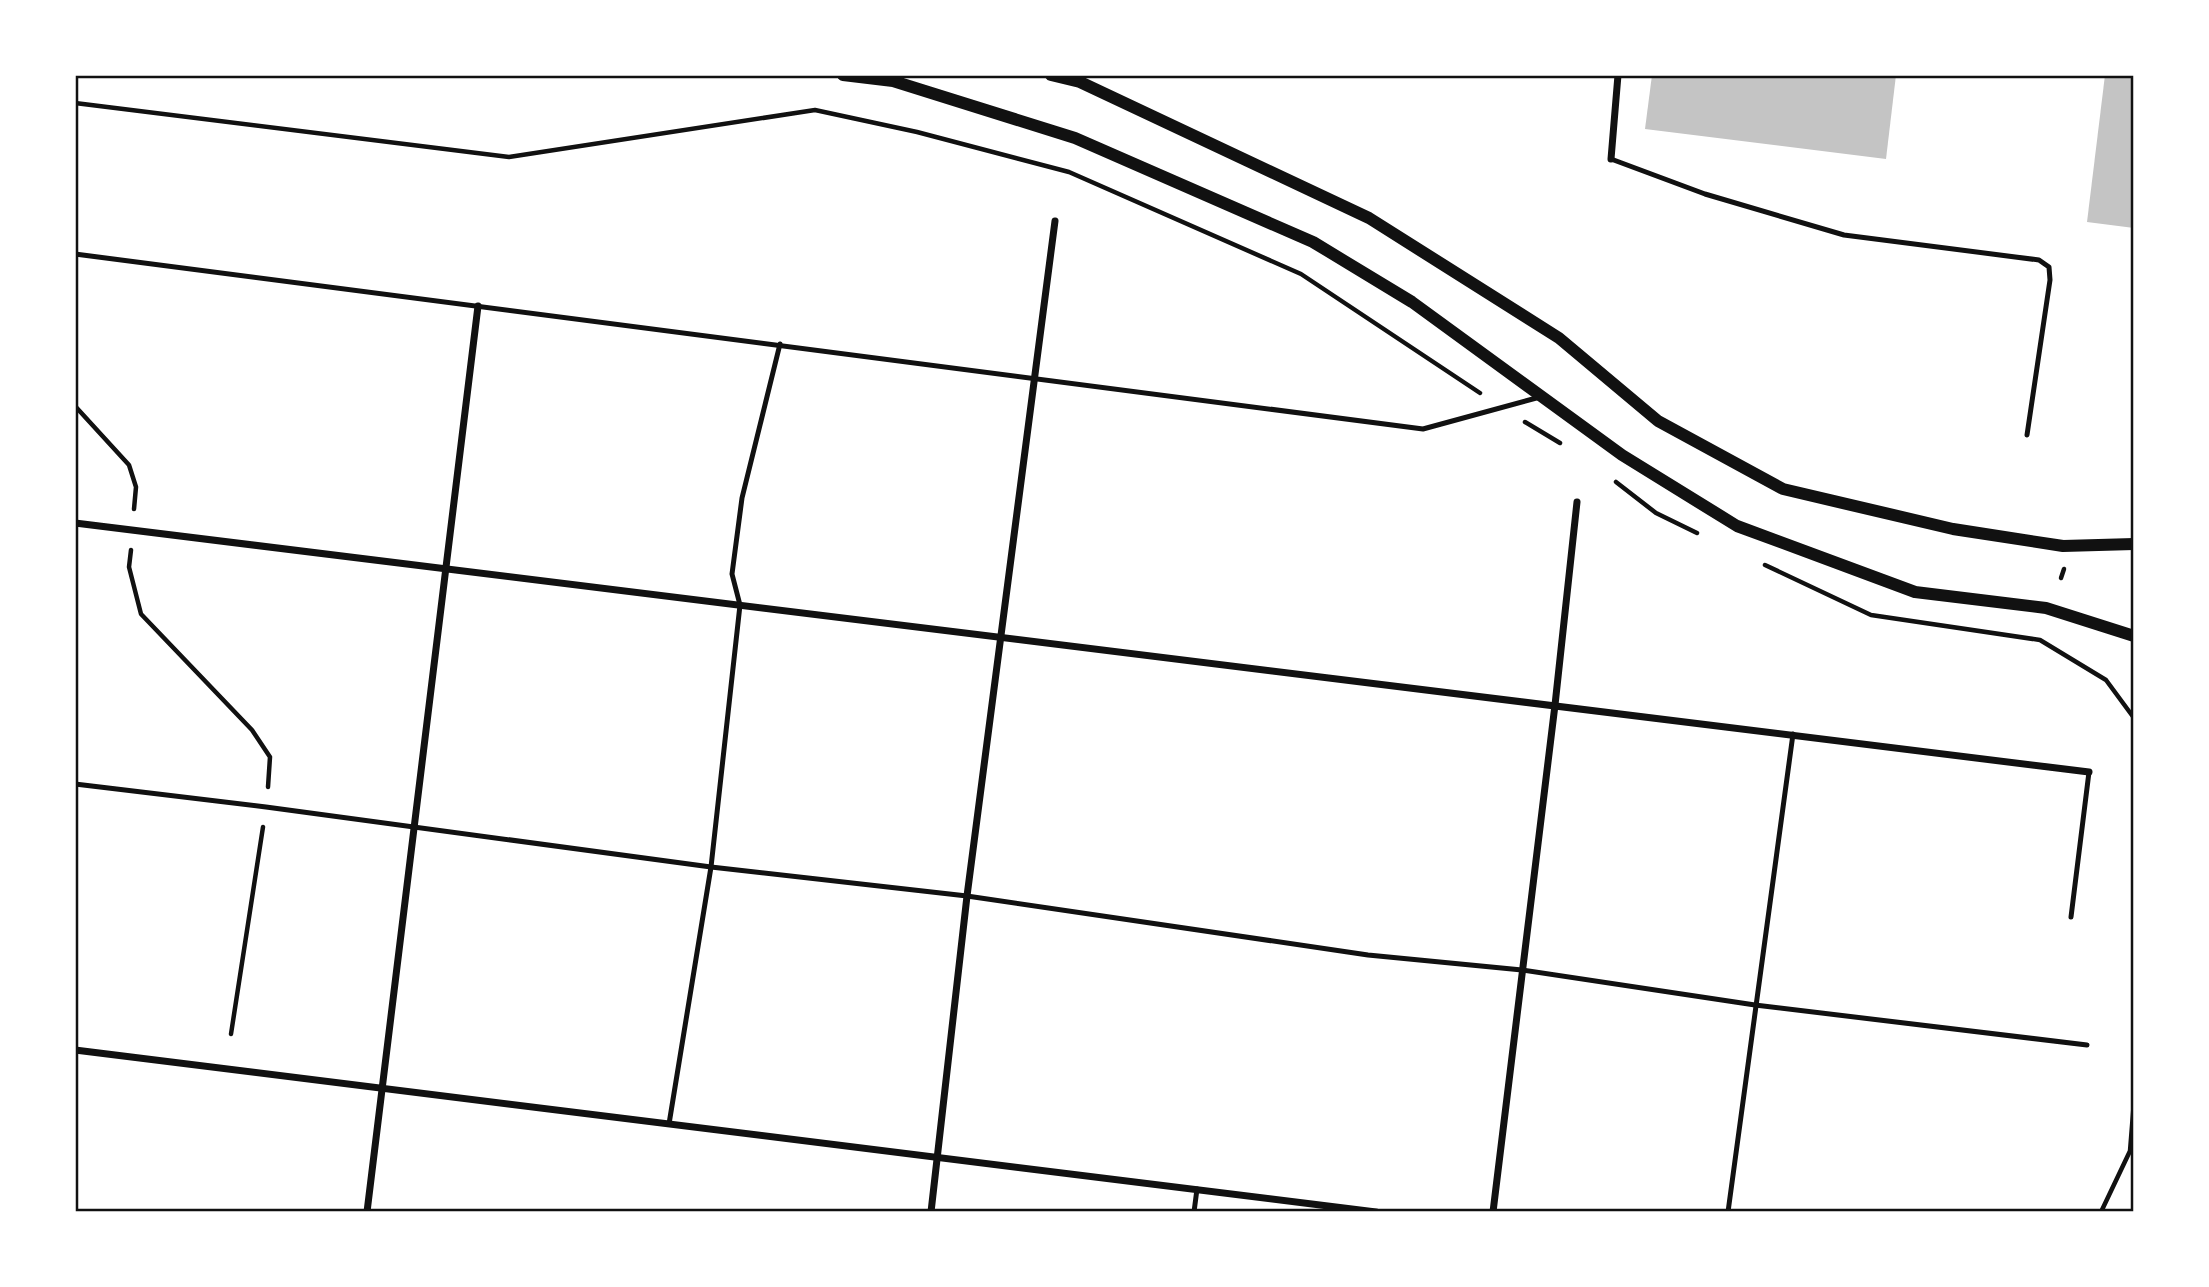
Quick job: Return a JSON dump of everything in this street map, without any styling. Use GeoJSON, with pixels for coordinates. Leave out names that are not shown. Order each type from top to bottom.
{"type":"FeatureCollection","features":[{"type":"Feature","properties":{"kind":"street"},"geometry":{"type":"LineString","coordinates":[[843,75],[893,81],[1074,138],[1313,242],[1412,302],[1622,455],[1737,526],[1915,592],[2046,608],[2134,636]]}},
{"type":"Feature","properties":{"kind":"street"},"geometry":{"type":"LineString","coordinates":[[1051,75],[1080,79],[1369,218],[1559,338],[1658,421],[1783,489],[1981,533],[2063,546],[2134,544]]}},
{"type":"Feature","properties":{"kind":"street"},"geometry":{"type":"LineString","coordinates":[[1611,159],[1618,75]]}},
{"type":"Feature","properties":{"kind":"street"},"geometry":{"type":"LineString","coordinates":[[932,1212],[967,896],[1055,221]]}},
{"type":"Feature","properties":{"kind":"street"},"geometry":{"type":"LineString","coordinates":[[367,1212],[478,306]]}},
{"type":"Feature","properties":{"kind":"street"},"geometry":{"type":"LineString","coordinates":[[1493,1212],[1577,502]]}},
{"type":"Feature","properties":{"kind":"street"},"geometry":{"type":"LineString","coordinates":[[75,523],[2089,772]]}},
{"type":"Feature","properties":{"kind":"street"},"geometry":{"type":"LineString","coordinates":[[75,1050],[1376,1212]]}},
{"type":"Feature","properties":{"kind":"lane"},"geometry":{"type":"LineString","coordinates":[[1611,159],[1705,194],[1844,235],[2039,260],[2049,267],[2050,280],[2027,435]]}},
{"type":"Feature","properties":{"kind":"lane"},"geometry":{"type":"LineString","coordinates":[[75,254],[1423,429],[1540,397]]}},
{"type":"Feature","properties":{"kind":"lane"},"geometry":{"type":"LineString","coordinates":[[668,1124],[711,867],[740,605],[732,574],[742,498],[780,344]]}},
{"type":"Feature","properties":{"kind":"lane"},"geometry":{"type":"LineString","coordinates":[[1728,1212],[1793,734]]}},
{"type":"Feature","properties":{"kind":"lane"},"geometry":{"type":"LineString","coordinates":[[2071,917],[2089,772]]}},
{"type":"Feature","properties":{"kind":"lane"},"geometry":{"type":"LineString","coordinates":[[75,784],[711,867],[967,896],[1368,955],[1522,970],[1755,1005],[2087,1045]]}},
{"type":"Feature","properties":{"kind":"lane"},"geometry":{"type":"LineString","coordinates":[[1194,1212],[1197,1189]]}},
{"type":"Feature","properties":{"kind":"path"},"geometry":{"type":"LineString","coordinates":[[75,103],[509,157],[815,110],[905,129],[1069,172],[1301,274],[1501,407],[1570,449]]}},
{"type":"Feature","properties":{"kind":"path"},"geometry":{"type":"LineString","coordinates":[[75,406],[129,465],[136,487],[129,567],[141,614],[252,730],[270,757],[266,807],[231,1034]]}},
{"type":"Feature","properties":{"kind":"path"},"geometry":{"type":"LineString","coordinates":[[1614,481],[1656,513],[1707,537]]}},
{"type":"Feature","properties":{"kind":"path"},"geometry":{"type":"LineString","coordinates":[[1757,561],[1871,615],[2040,640],[2106,680],[2134,718]]}},
{"type":"Feature","properties":{"kind":"path"},"geometry":{"type":"LineString","coordinates":[[2101,1212],[2130,1151],[2134,1101]]}},
{"type":"Feature","properties":{"kind":"building"},"geometry":{"type":"Polygon","coordinates":[[[1652,75],[1896,75],[1886,159],[1645,129],[1652,75]]]}},
{"type":"Feature","properties":{"kind":"building"},"geometry":{"type":"Polygon","coordinates":[[[2105,75],[2134,75],[2134,228],[2087,222],[2105,75]]]}}]}
